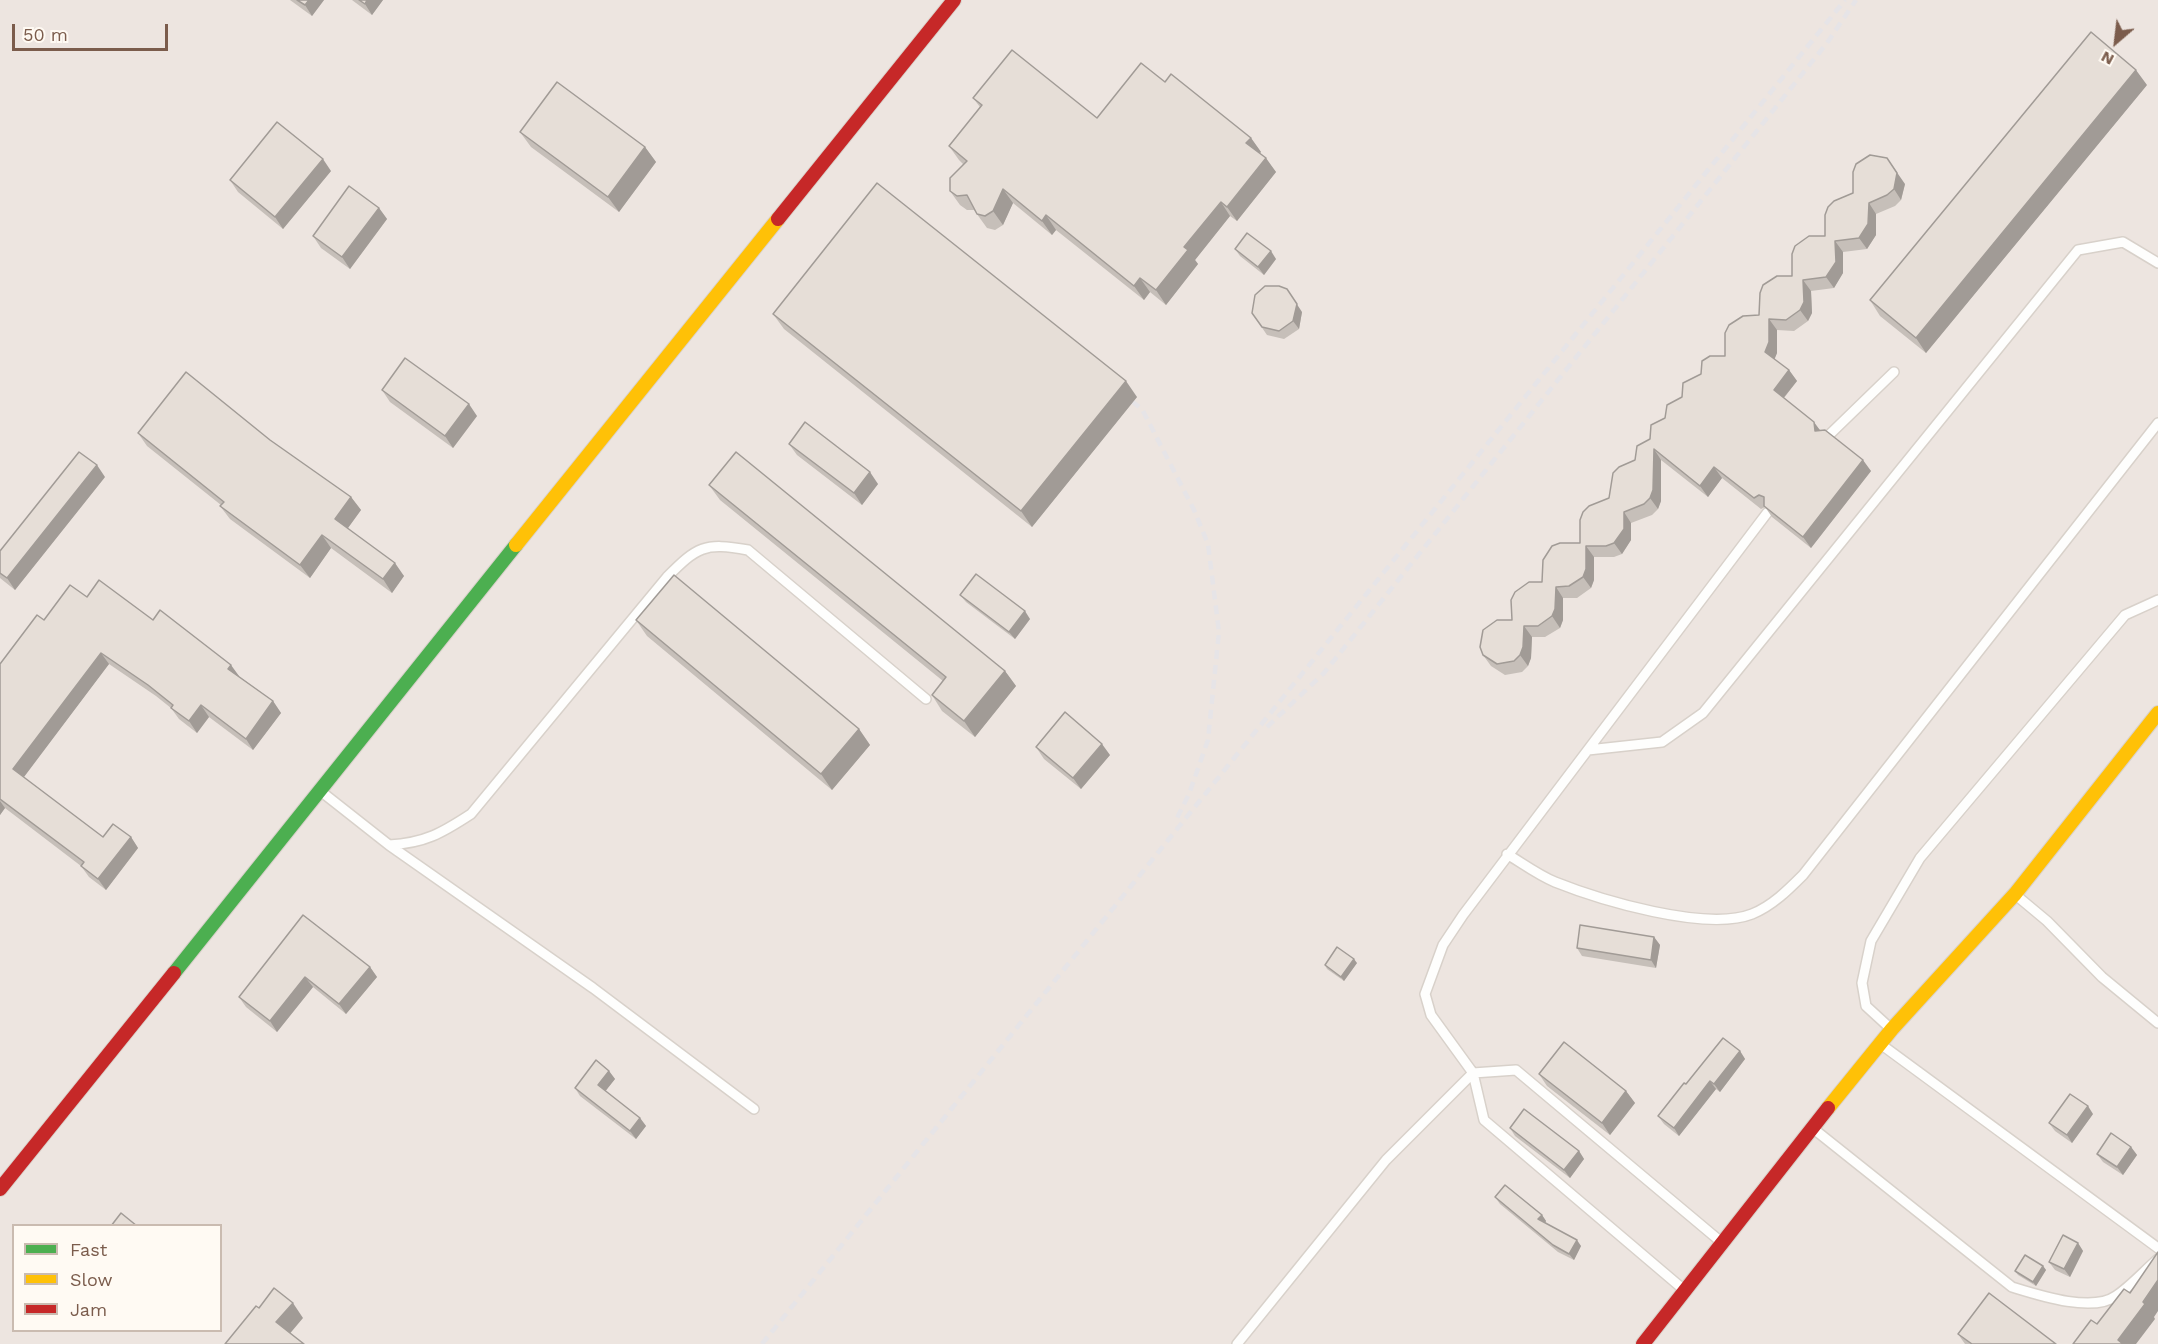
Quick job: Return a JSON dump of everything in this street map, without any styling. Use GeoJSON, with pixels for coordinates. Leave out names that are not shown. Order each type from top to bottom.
{"type":"FeatureCollection","features":[{"type":"Feature","properties":{"kind":"street"},"geometry":{"type":"LineString","coordinates":[[0,1189],[954,0]]}},
{"type":"Feature","properties":{"kind":"street"},"geometry":{"type":"LineString","coordinates":[[1643,1344],[1812,1128],[1882,1045],[1892,1029],[2015,894],[2158,713]]}},
{"type":"Feature","properties":{"kind":"lane"},"geometry":{"type":"LineString","coordinates":[[1588,750],[1662,742],[1703,713],[2078,250],[2123,242],[2158,263]]}},
{"type":"Feature","properties":{"kind":"lane"},"geometry":{"type":"LineString","coordinates":[[1827,437],[1894,372]]}},
{"type":"Feature","properties":{"kind":"lane"},"geometry":{"type":"LineString","coordinates":[[1507,854],[1553,881],[1638,908],[1692,917],[1751,914],[1779,898],[1803,875],[2158,423]]}},
{"type":"Feature","properties":{"kind":"lane"},"geometry":{"type":"LineString","coordinates":[[1685,1291],[1484,1120],[1473,1073],[1431,1015],[1425,994],[1443,945],[1507,854],[1767,513]]}},
{"type":"Feature","properties":{"kind":"lane"},"geometry":{"type":"LineString","coordinates":[[389,845],[416,844],[443,832],[471,814],[659,586],[693,551],[721,545],[748,550],[926,699]]}},
{"type":"Feature","properties":{"kind":"lane"},"geometry":{"type":"LineString","coordinates":[[1892,1029],[1866,1006],[1862,983],[1871,941],[1920,858],[2125,615],[2158,600]]}},
{"type":"Feature","properties":{"kind":"lane"},"geometry":{"type":"LineString","coordinates":[[320,790],[389,845],[593,988],[754,1109]]}},
{"type":"Feature","properties":{"kind":"lane"},"geometry":{"type":"LineString","coordinates":[[2015,894],[2047,921],[2102,977],[2158,1023]]}},
{"type":"Feature","properties":{"kind":"lane"},"geometry":{"type":"LineString","coordinates":[[1882,1045],[2158,1248]]}},
{"type":"Feature","properties":{"kind":"lane"},"geometry":{"type":"LineString","coordinates":[[1237,1344],[1386,1160],[1473,1073],[1516,1070],[1723,1243]]}},
{"type":"Feature","properties":{"kind":"lane"},"geometry":{"type":"LineString","coordinates":[[1812,1128],[2012,1287],[2044,1297],[2083,1303],[2114,1298],[2158,1259]]}},
{"type":"Feature","properties":{"kind":"shaded area"},"geometry":{"type":"Polygon","coordinates":[[[0,0],[2158,0],[2158,1344],[0,1344],[0,0]]]}},
{"type":"Feature","properties":{"kind":"building"},"geometry":{"type":"Polygon","coordinates":[[[297,0],[309,0],[305,5],[297,0]]]}},
{"type":"Feature","properties":{"kind":"building"},"geometry":{"type":"Polygon","coordinates":[[[2091,32],[2136,70],[1916,338],[1870,300],[2091,32]]]}},
{"type":"Feature","properties":{"kind":"building"},"geometry":{"type":"Polygon","coordinates":[[[1012,50],[1097,118],[1141,63],[1165,82],[1171,74],[1251,138],[1246,143],[1266,158],[1227,207],[1221,202],[1184,247],[1188,250],[1156,290],[1140,278],[1134,286],[1046,215],[1042,221],[1003,189],[993,211],[985,216],[977,214],[967,195],[957,196],[950,191],[950,178],[967,161],[949,146],[982,105],[973,98],[1012,50]]]}},
{"type":"Feature","properties":{"kind":"building"},"geometry":{"type":"Polygon","coordinates":[[[557,82],[645,147],[608,197],[520,132],[557,82]]]}},
{"type":"Feature","properties":{"kind":"building"},"geometry":{"type":"Polygon","coordinates":[[[277,122],[323,159],[275,217],[230,180],[277,122]]]}},
{"type":"Feature","properties":{"kind":"building"},"geometry":{"type":"Polygon","coordinates":[[[1870,155],[1887,158],[1897,173],[1894,189],[1887,195],[1869,203],[1868,224],[1859,238],[1835,241],[1836,262],[1826,277],[1803,280],[1804,302],[1800,310],[1786,320],[1769,319],[1769,342],[1765,352],[1789,370],[1774,390],[1814,422],[1815,431],[1825,430],[1863,460],[1803,537],[1764,506],[1764,497],[1759,495],[1754,498],[1714,467],[1700,486],[1654,449],[1653,490],[1650,498],[1644,504],[1624,512],[1624,529],[1614,543],[1606,546],[1586,546],[1586,569],[1583,577],[1569,586],[1556,587],[1555,609],[1552,616],[1538,626],[1524,626],[1523,647],[1520,655],[1514,661],[1497,664],[1483,655],[1480,647],[1483,630],[1497,620],[1512,620],[1511,600],[1515,592],[1529,582],[1542,582],[1543,560],[1552,546],[1560,543],[1580,543],[1580,520],[1583,512],[1589,506],[1609,498],[1613,473],[1619,467],[1635,460],[1637,446],[1650,439],[1651,425],[1665,418],[1667,405],[1682,397],[1683,383],[1701,374],[1702,361],[1710,356],[1725,356],[1725,333],[1729,325],[1743,316],[1759,315],[1760,293],[1763,285],[1777,276],[1792,276],[1792,254],[1795,246],[1809,236],[1825,236],[1825,215],[1828,207],[1834,201],[1853,193],[1853,172],[1856,164],[1870,155]]]}},
{"type":"Feature","properties":{"kind":"building"},"geometry":{"type":"Polygon","coordinates":[[[877,183],[1126,381],[1021,511],[773,314],[877,183]]]}},
{"type":"Feature","properties":{"kind":"building"},"geometry":{"type":"Polygon","coordinates":[[[349,186],[379,208],[342,257],[313,236],[349,186]]]}},
{"type":"Feature","properties":{"kind":"building"},"geometry":{"type":"Polygon","coordinates":[[[1247,233],[1271,251],[1258,267],[1235,249],[1247,233]]]}},
{"type":"Feature","properties":{"kind":"building"},"geometry":{"type":"Polygon","coordinates":[[[1265,286],[1279,286],[1287,289],[1297,304],[1293,321],[1279,331],[1262,327],[1252,313],[1255,295],[1265,286]]]}},
{"type":"Feature","properties":{"kind":"building"},"geometry":{"type":"Polygon","coordinates":[[[405,358],[469,404],[445,436],[382,390],[405,358]]]}},
{"type":"Feature","properties":{"kind":"building"},"geometry":{"type":"Polygon","coordinates":[[[186,372],[270,440],[351,497],[335,519],[395,563],[383,579],[322,535],[300,565],[220,506],[224,502],[138,433],[186,372]]]}},
{"type":"Feature","properties":{"kind":"building"},"geometry":{"type":"Polygon","coordinates":[[[805,422],[870,472],[854,493],[789,444],[805,422]]]}},
{"type":"Feature","properties":{"kind":"building"},"geometry":{"type":"Polygon","coordinates":[[[79,452],[97,465],[7,578],[0,573],[0,551],[79,452]]]}},
{"type":"Feature","properties":{"kind":"building"},"geometry":{"type":"Polygon","coordinates":[[[736,452],[1005,671],[964,721],[932,695],[946,677],[709,485],[736,452]]]}},
{"type":"Feature","properties":{"kind":"building"},"geometry":{"type":"Polygon","coordinates":[[[976,574],[1025,611],[1009,632],[960,595],[976,574]]]}},
{"type":"Feature","properties":{"kind":"building"},"geometry":{"type":"Polygon","coordinates":[[[674,575],[859,729],[821,774],[636,620],[674,575]]]}},
{"type":"Feature","properties":{"kind":"building"},"geometry":{"type":"Polygon","coordinates":[[[99,580],[153,620],[160,610],[231,665],[228,669],[273,701],[246,739],[201,705],[189,721],[171,708],[173,705],[148,685],[101,653],[13,769],[103,837],[113,824],[131,837],[98,879],[81,866],[84,862],[0,799],[0,664],[37,615],[44,620],[70,585],[87,597],[99,580]]]}},
{"type":"Feature","properties":{"kind":"building"},"geometry":{"type":"Polygon","coordinates":[[[1065,712],[1102,744],[1073,778],[1036,747],[1065,712]]]}},
{"type":"Feature","properties":{"kind":"building"},"geometry":{"type":"Polygon","coordinates":[[[303,915],[370,967],[339,1004],[305,977],[270,1021],[239,997],[303,915]]]}},
{"type":"Feature","properties":{"kind":"building"},"geometry":{"type":"Polygon","coordinates":[[[1580,925],[1654,937],[1651,960],[1577,948],[1580,925]]]}},
{"type":"Feature","properties":{"kind":"building"},"geometry":{"type":"Polygon","coordinates":[[[1337,947],[1354,959],[1341,977],[1325,965],[1337,947]]]}},
{"type":"Feature","properties":{"kind":"building"},"geometry":{"type":"Polygon","coordinates":[[[1723,1038],[1740,1051],[1714,1084],[1710,1081],[1674,1128],[1658,1116],[1723,1038]]]}},
{"type":"Feature","properties":{"kind":"building"},"geometry":{"type":"Polygon","coordinates":[[[1564,1042],[1626,1091],[1602,1123],[1539,1074],[1564,1042]]]}},
{"type":"Feature","properties":{"kind":"building"},"geometry":{"type":"Polygon","coordinates":[[[596,1060],[609,1071],[598,1085],[640,1118],[630,1131],[575,1088],[596,1060]]]}},
{"type":"Feature","properties":{"kind":"building"},"geometry":{"type":"Polygon","coordinates":[[[2070,1094],[2088,1106],[2067,1135],[2049,1123],[2070,1094]]]}},
{"type":"Feature","properties":{"kind":"building"},"geometry":{"type":"Polygon","coordinates":[[[1524,1109],[1579,1151],[1564,1170],[1510,1128],[1524,1109]]]}},
{"type":"Feature","properties":{"kind":"building"},"geometry":{"type":"Polygon","coordinates":[[[2111,1133],[2131,1147],[2117,1167],[2097,1154],[2111,1133]]]}},
{"type":"Feature","properties":{"kind":"building"},"geometry":{"type":"Polygon","coordinates":[[[1505,1185],[1542,1215],[1538,1219],[1577,1240],[1569,1254],[1553,1245],[1495,1197],[1505,1185]]]}},
{"type":"Feature","properties":{"kind":"building"},"geometry":{"type":"Polygon","coordinates":[[[121,1213],[135,1224],[113,1224],[121,1213]]]}},
{"type":"Feature","properties":{"kind":"building"},"geometry":{"type":"Polygon","coordinates":[[[2063,1235],[2078,1243],[2064,1269],[2049,1262],[2063,1235]]]}},
{"type":"Feature","properties":{"kind":"building"},"geometry":{"type":"Polygon","coordinates":[[[2158,1252],[2158,1280],[2143,1302],[2145,1304],[2118,1340],[2123,1344],[2073,1344],[2091,1320],[2097,1324],[2124,1289],[2130,1293],[2158,1252]]]}},
{"type":"Feature","properties":{"kind":"building"},"geometry":{"type":"Polygon","coordinates":[[[2025,1255],[2043,1266],[2033,1282],[2015,1271],[2025,1255]]]}},
{"type":"Feature","properties":{"kind":"building"},"geometry":{"type":"Polygon","coordinates":[[[274,1288],[293,1303],[276,1322],[304,1344],[225,1344],[256,1306],[259,1308],[274,1288]]]}},
{"type":"Feature","properties":{"kind":"building"},"geometry":{"type":"Polygon","coordinates":[[[1989,1293],[2056,1344],[1972,1344],[1958,1334],[1989,1293]]]}},
{"type":"Feature","properties":{"kind":"railway"},"geometry":{"type":"LineString","coordinates":[[762,1344],[1845,0]]}},
{"type":"Feature","properties":{"kind":"railway"},"geometry":{"type":"LineString","coordinates":[[1267,727],[1324,673],[1827,43],[1856,0]]}},
{"type":"Feature","properties":{"kind":"railway"},"geometry":{"type":"LineString","coordinates":[[1120,392],[1142,409],[1194,510],[1208,544],[1219,632],[1208,740],[1189,794],[1176,820]]}},
{"type":"Feature","properties":{"kind":"traffic: fast"},"geometry":{"type":"LineString","coordinates":[[174,973],[516,545]]}},
{"type":"Feature","properties":{"kind":"traffic: slow"},"geometry":{"type":"LineString","coordinates":[[516,545],[778,219]]}},
{"type":"Feature","properties":{"kind":"traffic: slow"},"geometry":{"type":"LineString","coordinates":[[1828,1108],[1892,1029],[2015,894],[2158,713]]}},
{"type":"Feature","properties":{"kind":"traffic: jam"},"geometry":{"type":"LineString","coordinates":[[778,219],[954,0]]}},
{"type":"Feature","properties":{"kind":"traffic: jam"},"geometry":{"type":"LineString","coordinates":[[0,1189],[174,973]]}},
{"type":"Feature","properties":{"kind":"traffic: jam"},"geometry":{"type":"LineString","coordinates":[[1643,1344],[1828,1108]]}}]}
